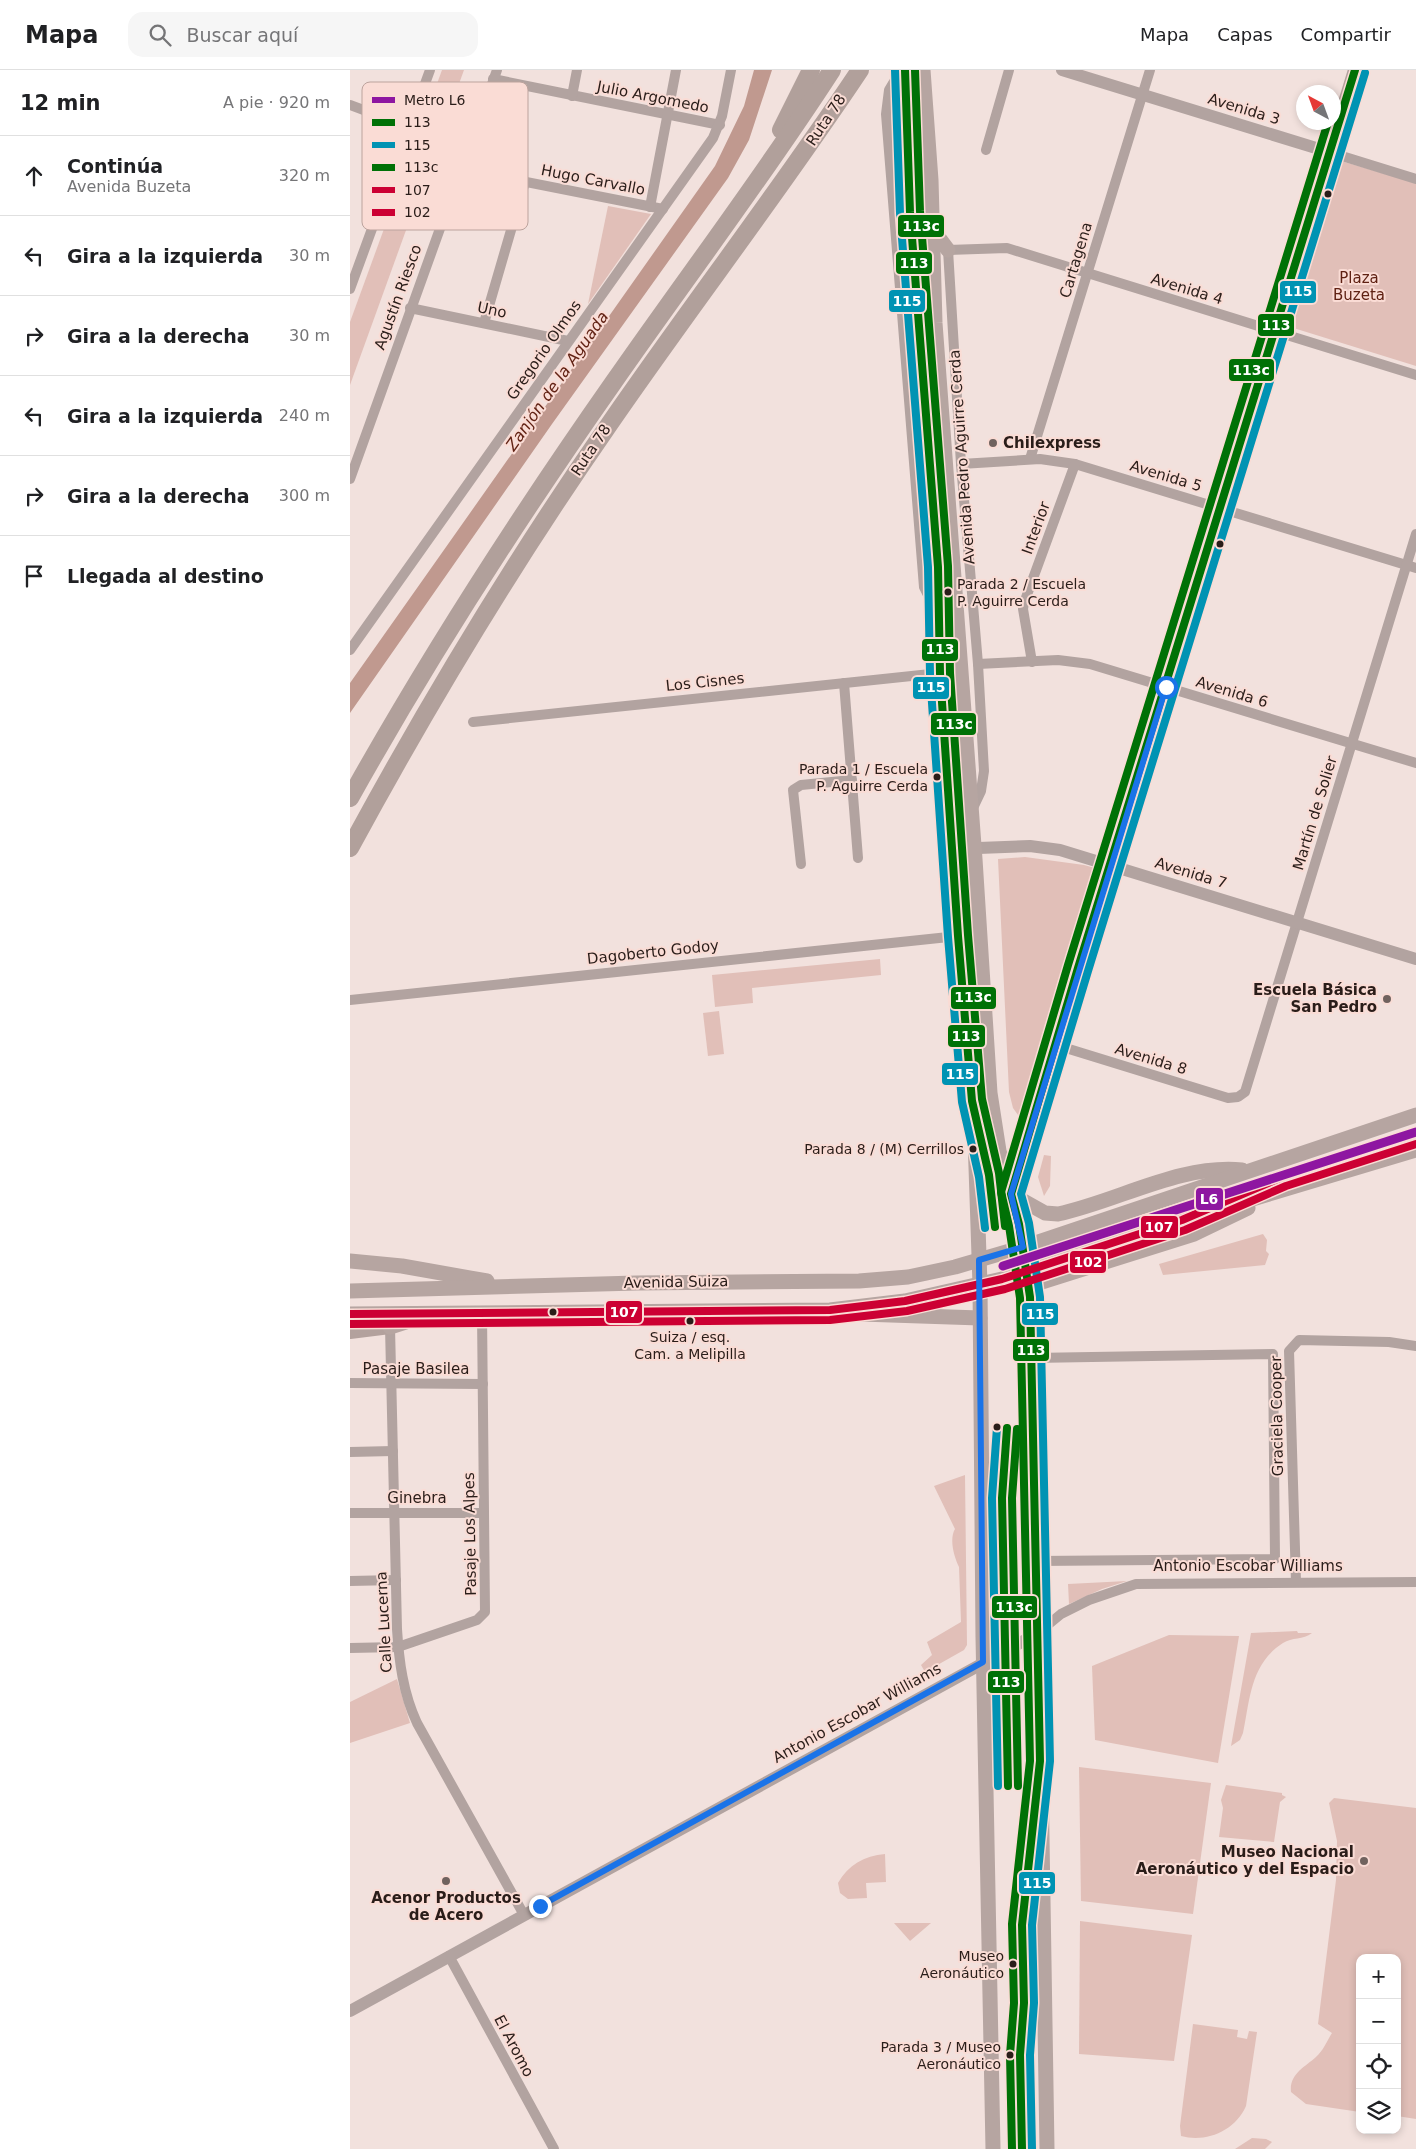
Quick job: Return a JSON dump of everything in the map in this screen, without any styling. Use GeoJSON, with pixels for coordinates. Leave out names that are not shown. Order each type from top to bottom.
{"type":"FeatureCollection","features":[{"type":"Feature","properties":{"kind":"highway"},"geometry":{"type":"LineString","coordinates":[[755,184],[811,70]]}},
{"type":"Feature","properties":{"kind":"highway","name":"Ruta 78"},"geometry":{"type":"LineString","coordinates":[[350,798],[450,627],[535,495],[755,184],[832,70]]}},
{"type":"Feature","properties":{"kind":"highway","name":"Ruta 78"},"geometry":{"type":"LineString","coordinates":[[350,848],[449,675],[554,505],[644,375],[799,160],[860,70]]}},
{"type":"Feature","properties":{"kind":"main road"},"geometry":{"type":"LineString","coordinates":[[906,70],[910,212],[939,617],[940,673],[958,936],[975,1138],[980,1285],[983,1662],[993,2149]]}},
{"type":"Feature","properties":{"kind":"main road","name":"Avenida Pedro Aguirre Cerda"},"geometry":{"type":"LineString","coordinates":[[923,70],[933,230],[936,333],[975,848],[990,1093],[996,1137],[1023,1247],[1029,1286],[1037,1561],[1047,2149]]}},
{"type":"Feature","properties":{"kind":"main road"},"geometry":{"type":"LineString","coordinates":[[1251,1170],[1220,1169],[1194,1173],[1058,1214],[1045,1212],[1011,1194],[1355,70]]}},
{"type":"Feature","properties":{"kind":"main road"},"geometry":{"type":"LineString","coordinates":[[933,230],[948,250]]}},
{"type":"Feature","properties":{"kind":"main road","name":"Avenida Suiza"},"geometry":{"type":"LineString","coordinates":[[350,1291],[887,1279],[934,1272],[1023,1247],[1416,1115]]}},
{"type":"Feature","properties":{"kind":"main road"},"geometry":{"type":"LineString","coordinates":[[1029,1286],[1194,1234],[1225,1220],[1271,1194],[1416,1150]]}},
{"type":"Feature","properties":{"kind":"main road","name":"Avenida Suiza"},"geometry":{"type":"LineString","coordinates":[[350,1314],[830,1310],[906,1301],[980,1285],[1271,1194]]}},
{"type":"Feature","properties":{"kind":"main road"},"geometry":{"type":"LineString","coordinates":[[350,1261],[402,1266],[511,1286]]}},
{"type":"Feature","properties":{"kind":"main road"},"geometry":{"type":"LineString","coordinates":[[830,1310],[881,1315],[980,1318]]}},
{"type":"Feature","properties":{"kind":"main road"},"geometry":{"type":"LineString","coordinates":[[350,1332],[390,1327],[432,1313]]}},
{"type":"Feature","properties":{"kind":"street"},"geometry":{"type":"LineString","coordinates":[[426,82],[430,70]]}},
{"type":"Feature","properties":{"kind":"street"},"geometry":{"type":"LineString","coordinates":[[572,96],[577,70]]}},
{"type":"Feature","properties":{"kind":"street"},"geometry":{"type":"LineString","coordinates":[[650,206],[676,70]]}},
{"type":"Feature","properties":{"kind":"street","name":"Gregorio Olmos"},"geometry":{"type":"LineString","coordinates":[[350,650],[354,636],[713,138],[720,125],[731,70]]}},
{"type":"Feature","properties":{"kind":"street"},"geometry":{"type":"LineString","coordinates":[[901,70],[889,90],[886,114],[924,579],[926,594],[939,617]]}},
{"type":"Feature","properties":{"kind":"street"},"geometry":{"type":"LineString","coordinates":[[986,150],[1009,70]]}},
{"type":"Feature","properties":{"kind":"street","name":"Avenida 3"},"geometry":{"type":"LineString","coordinates":[[1062,70],[1416,179]]}},
{"type":"Feature","properties":{"kind":"street","name":"Cartagena"},"geometry":{"type":"LineString","coordinates":[[1030,459],[1150,70]]}},
{"type":"Feature","properties":{"kind":"street","name":"Julio Argomedo"},"geometry":{"type":"LineString","coordinates":[[495,74],[523,82]]}},
{"type":"Feature","properties":{"kind":"street","name":"Julio Argomedo"},"geometry":{"type":"LineString","coordinates":[[528,83],[572,96],[720,125]]}},
{"type":"Feature","properties":{"kind":"street"},"geometry":{"type":"LineString","coordinates":[[350,105],[362,109]]}},
{"type":"Feature","properties":{"kind":"street","name":"Hugo Carvallo"},"geometry":{"type":"LineString","coordinates":[[528,183],[662,209]]}},
{"type":"Feature","properties":{"kind":"street"},"geometry":{"type":"LineString","coordinates":[[350,289],[371,230]]}},
{"type":"Feature","properties":{"kind":"street","name":"Agustín Riesco"},"geometry":{"type":"LineString","coordinates":[[350,479],[438,230]]}},
{"type":"Feature","properties":{"kind":"street"},"geometry":{"type":"LineString","coordinates":[[484,323],[511,230]]}},
{"type":"Feature","properties":{"kind":"street","name":"Avenida 4"},"geometry":{"type":"LineString","coordinates":[[948,250],[1007,248],[1416,375]]}},
{"type":"Feature","properties":{"kind":"street","name":"Avenida Pedro Aguirre Cerda"},"geometry":{"type":"LineString","coordinates":[[948,250],[961,464],[978,664],[984,777],[981,791],[972,811]]}},
{"type":"Feature","properties":{"kind":"street"},"geometry":{"type":"LineString","coordinates":[[350,254],[361,258]]}},
{"type":"Feature","properties":{"kind":"street","name":"Uno"},"geometry":{"type":"LineString","coordinates":[[410,308],[568,341]]}},
{"type":"Feature","properties":{"kind":"street","name":"Avenida 5"},"geometry":{"type":"LineString","coordinates":[[961,464],[1030,459],[1049,459],[1075,464],[1411,567]]}},
{"type":"Feature","properties":{"kind":"street","name":"Interior"},"geometry":{"type":"LineString","coordinates":[[1032,662],[1023,609],[1024,603],[1075,464]]}},
{"type":"Feature","properties":{"kind":"street","name":"Martín de Solier"},"geometry":{"type":"LineString","coordinates":[[1238,1097],[1247,1089],[1352,744],[1411,567],[1416,534]]}},
{"type":"Feature","properties":{"kind":"street","name":"Avenida 6"},"geometry":{"type":"LineString","coordinates":[[978,664],[1058,660],[1090,664],[1416,763]]}},
{"type":"Feature","properties":{"kind":"street","name":"Los Cisnes"},"geometry":{"type":"LineString","coordinates":[[473,722],[940,673]]}},
{"type":"Feature","properties":{"kind":"street"},"geometry":{"type":"LineString","coordinates":[[844,683],[858,858]]}},
{"type":"Feature","properties":{"kind":"street"},"geometry":{"type":"LineString","coordinates":[[801,864],[793,790],[801,785],[852,780]]}},
{"type":"Feature","properties":{"kind":"street","name":"Avenida 7"},"geometry":{"type":"LineString","coordinates":[[952,849],[1049,848],[1071,852],[1111,866],[1416,959]]}},
{"type":"Feature","properties":{"kind":"street","name":"Dagoberto Godoy"},"geometry":{"type":"LineString","coordinates":[[350,1000],[552,977],[958,936]]}},
{"type":"Feature","properties":{"kind":"street","name":"Avenida 8"},"geometry":{"type":"LineString","coordinates":[[1056,1045],[1228,1098],[1238,1097]]}},
{"type":"Feature","properties":{"kind":"street","name":"Pasaje Los Alpes"},"geometry":{"type":"LineString","coordinates":[[350,1648],[398,1647],[477,1620],[483,1615],[486,1608],[482,1313]]}},
{"type":"Feature","properties":{"kind":"street","name":"Calle Lucerna"},"geometry":{"type":"LineString","coordinates":[[390,1327],[398,1647],[406,1692],[416,1723],[524,1915]]}},
{"type":"Feature","properties":{"kind":"street","name":"Graciela Cooper"},"geometry":{"type":"LineString","coordinates":[[1296,1582],[1289,1351],[1299,1340],[1389,1342],[1416,1346]]}},
{"type":"Feature","properties":{"kind":"street"},"geometry":{"type":"LineString","coordinates":[[1032,1358],[1273,1354],[1275,1560],[1037,1561]]}},
{"type":"Feature","properties":{"kind":"street","name":"Pasaje Basilea"},"geometry":{"type":"LineString","coordinates":[[350,1383],[482,1384]]}},
{"type":"Feature","properties":{"kind":"street"},"geometry":{"type":"LineString","coordinates":[[350,1452],[393,1451]]}},
{"type":"Feature","properties":{"kind":"street","name":"Ginebra"},"geometry":{"type":"LineString","coordinates":[[350,1513],[484,1513]]}},
{"type":"Feature","properties":{"kind":"street"},"geometry":{"type":"LineString","coordinates":[[350,1581],[396,1580]]}},
{"type":"Feature","properties":{"kind":"street","name":"Antonio Escobar Williams"},"geometry":{"type":"LineString","coordinates":[[350,2011],[1038,1632],[1061,1614],[1089,1600],[1136,1584],[1416,1582]]}},
{"type":"Feature","properties":{"kind":"street","name":"El Aromo"},"geometry":{"type":"LineString","coordinates":[[449,1956],[554,2149]]}},
{"type":"Feature","properties":{"kind":"green space"},"geometry":{"type":"Polygon","coordinates":[[[442,70],[464,70],[460,82],[438,82],[442,70]]]}},
{"type":"Feature","properties":{"kind":"green space","name":"Plaza Buzeta"},"geometry":{"type":"Polygon","coordinates":[[[1341,161],[1416,183],[1416,366],[1287,326],[1335,164],[1341,161]]]}},
{"type":"Feature","properties":{"kind":"green space"},"geometry":{"type":"Polygon","coordinates":[[[608,206],[651,214],[588,304],[608,206]]]}},
{"type":"Feature","properties":{"kind":"green space"},"geometry":{"type":"Polygon","coordinates":[[[384,230],[406,230],[350,385],[350,322],[384,230]]]}},
{"type":"Feature","properties":{"kind":"green space"},"geometry":{"type":"Polygon","coordinates":[[[1025,857],[1095,868],[1096,877],[1084,900],[1076,925],[1069,952],[1068,969],[1021,1119],[1013,1108],[1009,1092],[998,859],[1025,857]]]}},
{"type":"Feature","properties":{"kind":"green space"},"geometry":{"type":"Polygon","coordinates":[[[880,959],[881,975],[752,988],[753,1003],[715,1007],[712,975],[880,959]]]}},
{"type":"Feature","properties":{"kind":"green space"},"geometry":{"type":"Polygon","coordinates":[[[719,1011],[724,1054],[708,1056],[703,1013],[719,1011]]]}},
{"type":"Feature","properties":{"kind":"green space"},"geometry":{"type":"Polygon","coordinates":[[[1044,1155],[1051,1156],[1050,1186],[1044,1196],[1038,1177],[1044,1155]]]}},
{"type":"Feature","properties":{"kind":"green space"},"geometry":{"type":"Polygon","coordinates":[[[1263,1234],[1267,1240],[1266,1251],[1269,1254],[1265,1265],[1163,1275],[1159,1264],[1263,1234]]]}},
{"type":"Feature","properties":{"kind":"green space"},"geometry":{"type":"Polygon","coordinates":[[[965,1475],[967,1645],[964,1650],[925,1672],[921,1665],[932,1655],[927,1642],[961,1622],[959,1567],[952,1543],[955,1529],[934,1486],[965,1475]]]}},
{"type":"Feature","properties":{"kind":"green space"},"geometry":{"type":"Polygon","coordinates":[[[1127,1581],[1102,1589],[1069,1604],[1068,1584],[1127,1581]]]}},
{"type":"Feature","properties":{"kind":"green space"},"geometry":{"type":"Polygon","coordinates":[[[1297,1631],[1298,1633],[1312,1633],[1283,1643],[1264,1661],[1253,1684],[1243,1733],[1240,1740],[1231,1746],[1251,1633],[1297,1631]]]}},
{"type":"Feature","properties":{"kind":"green space"},"geometry":{"type":"Polygon","coordinates":[[[1169,1635],[1239,1636],[1218,1763],[1095,1740],[1092,1666],[1169,1635]]]}},
{"type":"Feature","properties":{"kind":"green space"},"geometry":{"type":"Polygon","coordinates":[[[397,1679],[410,1723],[350,1743],[350,1702],[397,1679]]]}},
{"type":"Feature","properties":{"kind":"green space"},"geometry":{"type":"Polygon","coordinates":[[[1079,1767],[1211,1783],[1193,1914],[1081,1901],[1079,1767]]]}},
{"type":"Feature","properties":{"kind":"green space"},"geometry":{"type":"Polygon","coordinates":[[[1226,1785],[1282,1793],[1286,1797],[1280,1802],[1274,1842],[1219,1837],[1223,1808],[1221,1800],[1226,1785]]]}},
{"type":"Feature","properties":{"kind":"green space"},"geometry":{"type":"Polygon","coordinates":[[[1334,1798],[1416,1808],[1416,2119],[1401,2117],[1401,1954],[1356,1954],[1356,2111],[1306,2104],[1291,2092],[1295,2076],[1318,2055],[1332,2033],[1318,2024],[1336,1880],[1337,1841],[1329,1803],[1334,1798]]]}},
{"type":"Feature","properties":{"kind":"green space"},"geometry":{"type":"Polygon","coordinates":[[[885,1854],[886,1882],[866,1883],[867,1898],[848,1899],[840,1893],[838,1883],[852,1866],[864,1859],[885,1854]]]}},
{"type":"Feature","properties":{"kind":"green space"},"geometry":{"type":"Polygon","coordinates":[[[1035,1917],[1036,2010],[1028,2010],[1026,1918],[1035,1917]]]}},
{"type":"Feature","properties":{"kind":"green space"},"geometry":{"type":"Polygon","coordinates":[[[1080,1921],[1192,1935],[1174,2061],[1079,2054],[1080,1921]]]}},
{"type":"Feature","properties":{"kind":"green space"},"geometry":{"type":"Polygon","coordinates":[[[894,1923],[931,1923],[910,1941],[894,1923]]]}},
{"type":"Feature","properties":{"kind":"green space"},"geometry":{"type":"Polygon","coordinates":[[[1193,2024],[1238,2030],[1237,2037],[1247,2039],[1249,2031],[1257,2032],[1246,2106],[1235,2122],[1227,2128],[1219,2133],[1200,2138],[1181,2136],[1180,2126],[1193,2024]]]}},
{"type":"Feature","properties":{"kind":"green space"},"geometry":{"type":"Polygon","coordinates":[[[1252,2138],[1266,2139],[1272,2142],[1265,2149],[1235,2149],[1252,2138]]]}},
{"type":"Feature","properties":{"kind":"shaded area"},"geometry":{"type":"Polygon","coordinates":[[[754,70],[772,70],[749,140],[728,178],[552,424],[350,713],[350,683],[715,166],[744,106],[754,70]]]}},
{"type":"Feature","properties":{"kind":"metro line","name":"L6"},"geometry":{"type":"LineString","coordinates":[[1003,1266],[1416,1132]]}},
{"type":"Feature","properties":{"kind":"transit line","name":"115"},"geometry":{"type":"LineString","coordinates":[[895,70],[900,213],[928,567],[930,674],[948,937],[962,1102],[979,1177],[985,1228]]}},
{"type":"Feature","properties":{"kind":"transit line","name":"113"},"geometry":{"type":"LineString","coordinates":[[905,70],[910,212],[938,567],[940,673],[958,936],[972,1101],[989,1175],[995,1227]]}},
{"type":"Feature","properties":{"kind":"transit line","name":"113c"},"geometry":{"type":"LineString","coordinates":[[915,70],[920,211],[948,566],[950,673],[968,935],[982,1099],[999,1173],[1005,1226]]}},
{"type":"Feature","properties":{"kind":"transit line","name":"113"},"geometry":{"type":"LineString","coordinates":[[1022,2149],[1020,2055],[1024,2003],[1022,1925],[1040,1761],[1030,1297],[1019,1224],[1011,1194],[1078,968],[1355,70]]}},
{"type":"Feature","properties":{"kind":"transit line","name":"115"},"geometry":{"type":"LineString","coordinates":[[1032,2149],[1030,2055],[1034,2003],[1032,1925],[1050,1761],[1040,1297],[1029,1223],[1021,1194],[1365,73]]}},
{"type":"Feature","properties":{"kind":"transit line","name":"113c"},"geometry":{"type":"LineString","coordinates":[[1012,2149],[1010,2055],[1014,2003],[1012,1924],[1030,1761],[1020,1298],[1009,1226],[1001,1192],[1068,965],[1326,130]]}},
{"type":"Feature","properties":{"kind":"transit line","name":"107"},"geometry":{"type":"LineString","coordinates":[[350,1314],[830,1310],[905,1301],[1002,1279],[1182,1220],[1282,1177],[1416,1133]]}},
{"type":"Feature","properties":{"kind":"transit line","name":"102"},"geometry":{"type":"LineString","coordinates":[[350,1324],[830,1320],[907,1311],[1005,1289],[1185,1230],[1286,1186],[1416,1144]]}},
{"type":"Feature","properties":{"kind":"transit line","name":"115"},"geometry":{"type":"LineString","coordinates":[[997,1427],[992,1498],[998,1786]]}},
{"type":"Feature","properties":{"kind":"transit line","name":"113"},"geometry":{"type":"LineString","coordinates":[[1007,1428],[1002,1498],[1008,1786]]}},
{"type":"Feature","properties":{"kind":"transit line","name":"113c"},"geometry":{"type":"LineString","coordinates":[[1017,1429],[1012,1498],[1018,1786]]}},
{"type":"Feature","properties":{"kind":"place","name":"Chilexpress"},"geometry":{"type":"Point","coordinates":[993,443]}},
{"type":"Feature","properties":{"kind":"place","name":"Parada 2 / Escuela P. Aguirre Cerda"},"geometry":{"type":"Point","coordinates":[948,592]}},
{"type":"Feature","properties":{"kind":"place","name":"Parada 1 / Escuela P. Aguirre Cerda"},"geometry":{"type":"Point","coordinates":[937,777]}},
{"type":"Feature","properties":{"kind":"place","name":"Escuela Básica San Pedro"},"geometry":{"type":"Point","coordinates":[1387,999]}},
{"type":"Feature","properties":{"kind":"place","name":"Parada 8 / (M) Cerrillos"},"geometry":{"type":"Point","coordinates":[973,1149]}},
{"type":"Feature","properties":{"kind":"place","name":"Suiza / esq. Cam. a Melipilla"},"geometry":{"type":"Point","coordinates":[690,1321]}},
{"type":"Feature","properties":{"kind":"place","name":"Museo Nacional Aeronáutico y del Espacio"},"geometry":{"type":"Point","coordinates":[1364,1861]}},
{"type":"Feature","properties":{"kind":"place","name":"Acenor Productos de Acero"},"geometry":{"type":"Point","coordinates":[446,1881]}},
{"type":"Feature","properties":{"kind":"place","name":"Museo Aeronáutico"},"geometry":{"type":"Point","coordinates":[1013,1964]}},
{"type":"Feature","properties":{"kind":"place","name":"Parada 3 / Museo Aeronáutico"},"geometry":{"type":"Point","coordinates":[1010,2055]}},
{"type":"Feature","properties":{"kind":"route"},"geometry":{"type":"LineString","coordinates":[[540,1906],[983,1662],[979,1260],[1023,1247],[1016,1208],[1011,1194],[1078,968],[1166,687]]}},
{"type":"Feature","properties":{"kind":"water label","name":"Zanjón de la Aguada"},"geometry":{"type":"Point","coordinates":[557,381]}}]}
